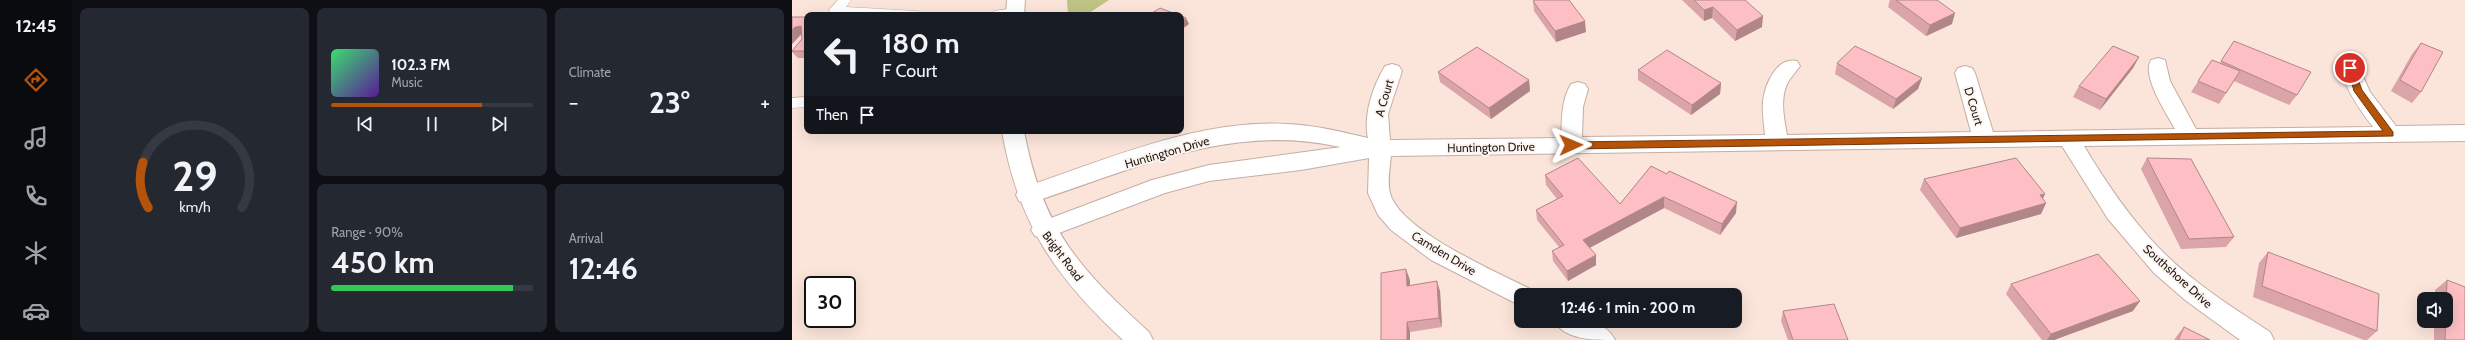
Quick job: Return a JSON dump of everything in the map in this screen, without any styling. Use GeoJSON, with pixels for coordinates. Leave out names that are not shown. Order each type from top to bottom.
{"type":"FeatureCollection","features":[{"type":"Feature","properties":{"kind":"street"},"geometry":{"type":"LineString","coordinates":[[2158,65],[2160,81],[2189,136]]}},
{"type":"Feature","properties":{"kind":"street"},"geometry":{"type":"LineString","coordinates":[[1777,142],[1774,90],[1779,77],[1790,66]]}},
{"type":"Feature","properties":{"kind":"street"},"geometry":{"type":"LineString","coordinates":[[2350,68],[2354,83],[2360,93],[2390,134]]}},
{"type":"Feature","properties":{"kind":"street","name":"A Court"},"geometry":{"type":"LineString","coordinates":[[1381,148],[1377,129],[1378,111],[1392,71]]}},
{"type":"Feature","properties":{"kind":"street","name":"D Court"},"geometry":{"type":"LineString","coordinates":[[1965,73],[1984,139]]}},
{"type":"Feature","properties":{"kind":"street"},"geometry":{"type":"LineString","coordinates":[[1571,145],[1573,107],[1578,89]]}},
{"type":"Feature","properties":{"kind":"street","name":"Huntington Drive"},"geometry":{"type":"LineString","coordinates":[[1027,195],[1158,152],[1230,135],[1275,131],[1318,134],[1381,148]]}},
{"type":"Feature","properties":{"kind":"street","name":"Huntington Drive"},"geometry":{"type":"LineString","coordinates":[[1043,230],[1160,186],[1209,173],[1301,162],[1381,148],[2465,133]]}},
{"type":"Feature","properties":{"kind":"street","name":"Bright Road"},"geometry":{"type":"LineString","coordinates":[[1013,134],[1017,160],[1027,195],[1043,230],[1059,255],[1107,311],[1140,340]]}},
{"type":"Feature","properties":{"kind":"street","name":"Southshore Drive"},"geometry":{"type":"LineString","coordinates":[[2068,138],[2100,191],[2135,237],[2171,274],[2215,309],[2261,340]]}},
{"type":"Feature","properties":{"kind":"street","name":"Camden Drive"},"geometry":{"type":"LineString","coordinates":[[1381,148],[1378,171],[1379,194],[1386,210],[1398,224],[1432,248],[1514,292]]}},
{"type":"Feature","properties":{"kind":"street"},"geometry":{"type":"LineString","coordinates":[[1580,328],[1602,340]]}},
{"type":"Feature","properties":{"kind":"lane"},"geometry":{"type":"LineString","coordinates":[[832,12],[845,0]]}},
{"type":"Feature","properties":{"kind":"lane"},"geometry":{"type":"LineString","coordinates":[[1004,12],[1015,9]]}},
{"type":"Feature","properties":{"kind":"lane"},"geometry":{"type":"LineString","coordinates":[[792,102],[804,102]]}},
{"type":"Feature","properties":{"kind":"green space"},"geometry":{"type":"Polygon","coordinates":[[[1067,0],[1109,0],[1091,12],[1068,12],[1067,0]]]}},
{"type":"Feature","properties":{"kind":"building"},"geometry":{"type":"Polygon","coordinates":[[[1569,0],[1585,21],[1555,31],[1533,1],[1569,0]]]}},
{"type":"Feature","properties":{"kind":"building"},"geometry":{"type":"Polygon","coordinates":[[[1694,0],[1745,0],[1763,16],[1737,30],[1713,7],[1704,10],[1694,0]]]}},
{"type":"Feature","properties":{"kind":"building"},"geometry":{"type":"Polygon","coordinates":[[[1896,0],[1937,0],[1955,13],[1930,25],[1896,0]]]}},
{"type":"Feature","properties":{"kind":"building"},"geometry":{"type":"Polygon","coordinates":[[[1160,8],[1170,12],[1154,12],[1160,8]]]}},
{"type":"Feature","properties":{"kind":"building"},"geometry":{"type":"Polygon","coordinates":[[[792,17],[804,17],[804,51],[792,51],[802,39],[801,26],[795,27],[792,30],[792,17]]]}},
{"type":"Feature","properties":{"kind":"building"},"geometry":{"type":"Polygon","coordinates":[[[2234,41],[2311,72],[2297,95],[2221,61],[2234,41]]]}},
{"type":"Feature","properties":{"kind":"building"},"geometry":{"type":"Polygon","coordinates":[[[2421,43],[2443,52],[2421,92],[2400,80],[2421,43]]]}},
{"type":"Feature","properties":{"kind":"building"},"geometry":{"type":"Polygon","coordinates":[[[1855,46],[1922,78],[1896,99],[1837,63],[1855,46]]]}},
{"type":"Feature","properties":{"kind":"building"},"geometry":{"type":"Polygon","coordinates":[[[2113,46],[2139,57],[2106,99],[2079,86],[2113,46]]]}},
{"type":"Feature","properties":{"kind":"building"},"geometry":{"type":"Polygon","coordinates":[[[1477,47],[1529,80],[1489,108],[1438,72],[1477,47]]]}},
{"type":"Feature","properties":{"kind":"building"},"geometry":{"type":"Polygon","coordinates":[[[1667,50],[1721,83],[1692,105],[1638,70],[1667,50]]]}},
{"type":"Feature","properties":{"kind":"building"},"geometry":{"type":"Polygon","coordinates":[[[2212,60],[2240,71],[2226,93],[2198,81],[2212,60]]]}},
{"type":"Feature","properties":{"kind":"building"},"geometry":{"type":"Polygon","coordinates":[[[1578,158],[1620,204],[1651,166],[1667,174],[1669,171],[1737,202],[1722,224],[1664,197],[1583,240],[1596,255],[1567,271],[1552,251],[1564,245],[1536,210],[1563,196],[1545,175],[1578,158]]]}},
{"type":"Feature","properties":{"kind":"building"},"geometry":{"type":"Polygon","coordinates":[[[2016,158],[2045,194],[2040,195],[2046,203],[1960,228],[1924,179],[2016,158]]]}},
{"type":"Feature","properties":{"kind":"building"},"geometry":{"type":"Polygon","coordinates":[[[2147,158],[2191,159],[2234,237],[2189,239],[2147,158]]]}},
{"type":"Feature","properties":{"kind":"building"},"geometry":{"type":"Polygon","coordinates":[[[2268,252],[2379,294],[2377,331],[2262,286],[2268,252]]]}},
{"type":"Feature","properties":{"kind":"building"},"geometry":{"type":"Polygon","coordinates":[[[2098,254],[2140,301],[2051,334],[2011,284],[2098,254]]]}},
{"type":"Feature","properties":{"kind":"building"},"geometry":{"type":"Polygon","coordinates":[[[1406,269],[1407,286],[1437,281],[1439,318],[1407,322],[1407,340],[1381,340],[1381,273],[1406,269]]]}},
{"type":"Feature","properties":{"kind":"building"},"geometry":{"type":"Polygon","coordinates":[[[2447,280],[2465,287],[2465,340],[2445,340],[2445,328],[2453,328],[2453,292],[2447,292],[2447,280]]]}},
{"type":"Feature","properties":{"kind":"building"},"geometry":{"type":"Polygon","coordinates":[[[1834,304],[1848,340],[1793,340],[1783,311],[1834,304]]]}},
{"type":"Feature","properties":{"kind":"building"},"geometry":{"type":"Polygon","coordinates":[[[2184,327],[2210,340],[2178,340],[2184,327]]]}},
{"type":"Feature","properties":{"kind":"route"},"geometry":{"type":"LineString","coordinates":[[1571,145],[2390,134],[2358,91],[2350,68]]}}]}
